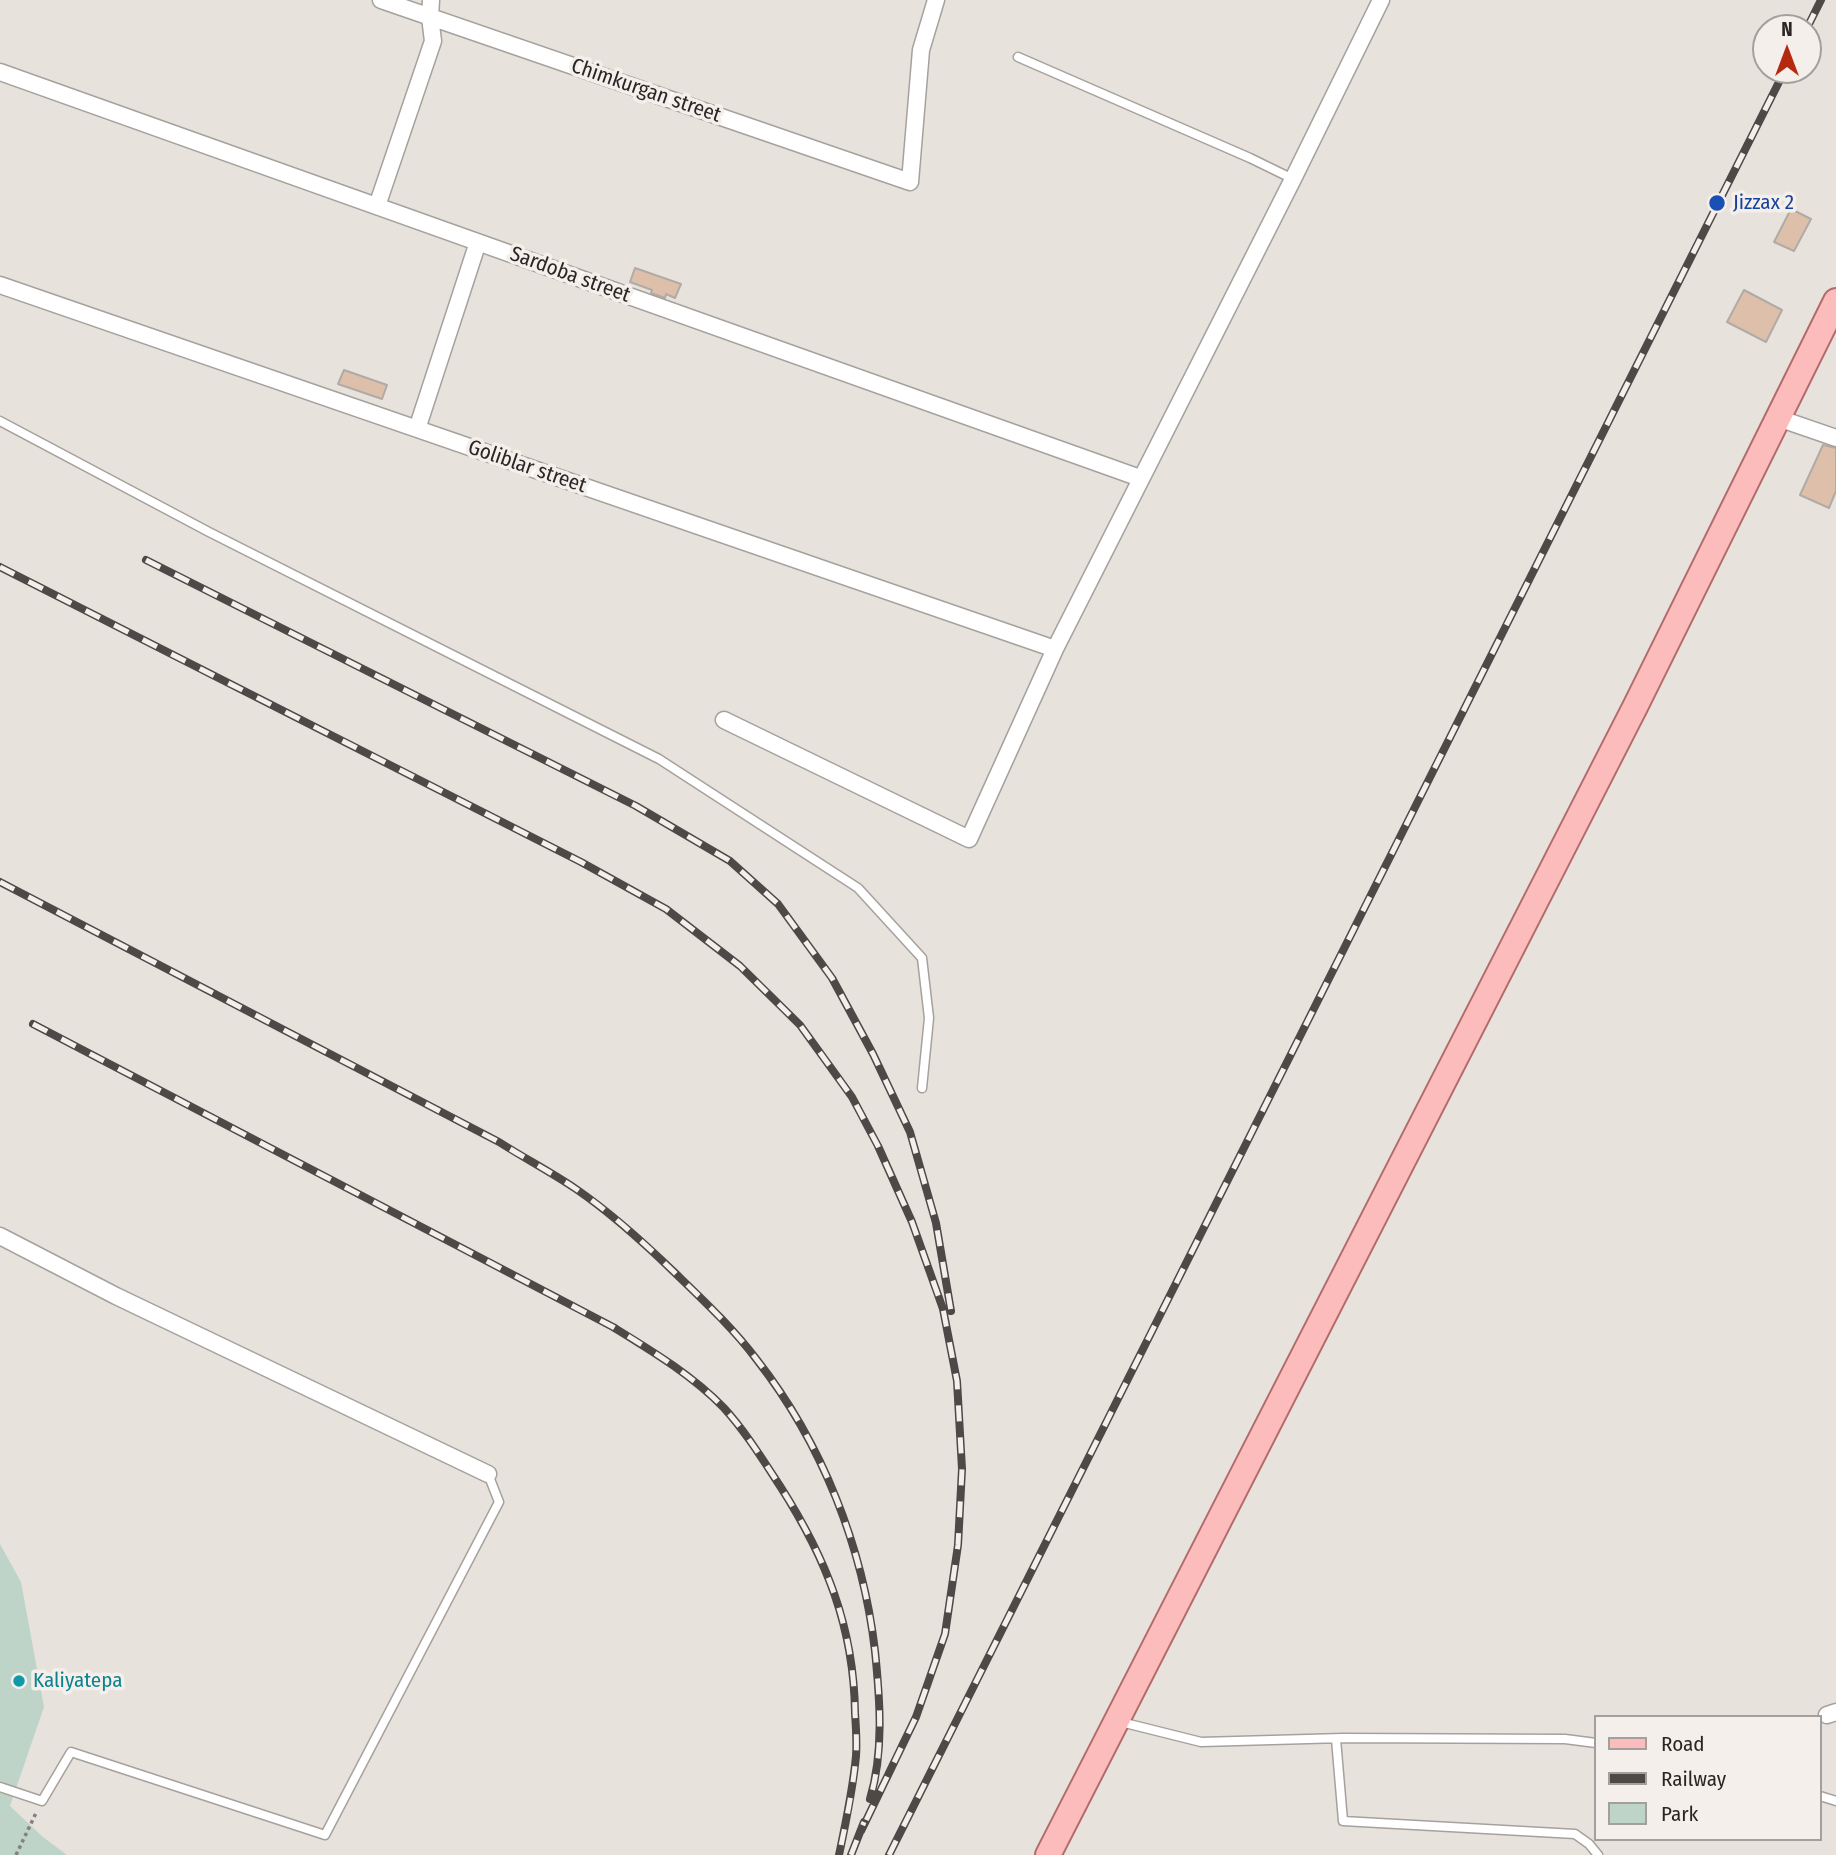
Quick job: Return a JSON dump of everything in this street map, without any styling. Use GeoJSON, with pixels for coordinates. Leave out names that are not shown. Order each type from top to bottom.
{"type":"FeatureCollection","features":[{"type":"Feature","properties":{"kind":"main road"},"geometry":{"type":"LineString","coordinates":[[1048,1855],[1635,707],[1836,301]]}},
{"type":"Feature","properties":{"kind":"street","name":"Chimkurgan street"},"geometry":{"type":"LineString","coordinates":[[381,0],[430,8],[910,182],[921,50],[936,0]]}},
{"type":"Feature","properties":{"kind":"street"},"geometry":{"type":"LineString","coordinates":[[723,720],[969,839],[1055,649],[1381,0]]}},
{"type":"Feature","properties":{"kind":"street"},"geometry":{"type":"LineString","coordinates":[[377,206],[433,41],[430,8]]}},
{"type":"Feature","properties":{"kind":"street","name":"Sardoba street"},"geometry":{"type":"LineString","coordinates":[[0,72],[1140,478]]}},
{"type":"Feature","properties":{"kind":"street"},"geometry":{"type":"LineString","coordinates":[[417,429],[478,243]]}},
{"type":"Feature","properties":{"kind":"street","name":"Goliblar street"},"geometry":{"type":"LineString","coordinates":[[0,285],[1055,649]]}},
{"type":"Feature","properties":{"kind":"street"},"geometry":{"type":"LineString","coordinates":[[1778,418],[1836,438]]}},
{"type":"Feature","properties":{"kind":"street"},"geometry":{"type":"LineString","coordinates":[[0,1236],[116,1296],[488,1474]]}},
{"type":"Feature","properties":{"kind":"lane"},"geometry":{"type":"LineString","coordinates":[[1018,57],[1293,179]]}},
{"type":"Feature","properties":{"kind":"lane"},"geometry":{"type":"LineString","coordinates":[[0,421],[209,532],[659,759],[858,888],[922,958],[929,1018],[922,1088]]}},
{"type":"Feature","properties":{"kind":"lane"},"geometry":{"type":"LineString","coordinates":[[0,1787],[42,1801],[71,1752],[325,1835],[499,1502],[488,1474]]}},
{"type":"Feature","properties":{"kind":"lane"},"geometry":{"type":"LineString","coordinates":[[1115,1721],[1201,1742],[1336,1738],[1565,1739],[1594,1743]]}},
{"type":"Feature","properties":{"kind":"lane"},"geometry":{"type":"LineString","coordinates":[[1336,1738],[1343,1821],[1575,1834],[1590,1844],[1598,1855]]}},
{"type":"Feature","properties":{"kind":"path"},"geometry":{"type":"LineString","coordinates":[[16,1855],[42,1801]]}},
{"type":"Feature","properties":{"kind":"green space","name":"Kaliyatepa"},"geometry":{"type":"Polygon","coordinates":[[[0,1544],[21,1582],[44,1707],[10,1806],[67,1855],[0,1855],[0,1544]]]}},
{"type":"Feature","properties":{"kind":"building"},"geometry":{"type":"Polygon","coordinates":[[[1791,209],[1811,219],[1794,251],[1774,242],[1791,209]]]}},
{"type":"Feature","properties":{"kind":"building"},"geometry":{"type":"Polygon","coordinates":[[[635,268],[681,284],[675,298],[666,294],[665,298],[630,282],[635,268]]]}},
{"type":"Feature","properties":{"kind":"building"},"geometry":{"type":"Polygon","coordinates":[[[1744,290],[1782,310],[1766,342],[1727,322],[1744,290]]]}},
{"type":"Feature","properties":{"kind":"building"},"geometry":{"type":"Polygon","coordinates":[[[344,370],[387,385],[382,399],[338,384],[344,370]]]}},
{"type":"Feature","properties":{"kind":"building"},"geometry":{"type":"Polygon","coordinates":[[[1823,445],[1836,448],[1836,491],[1829,508],[1800,495],[1823,445]]]}},
{"type":"Feature","properties":{"kind":"railway"},"geometry":{"type":"LineString","coordinates":[[1814,14],[1821,0]]}},
{"type":"Feature","properties":{"kind":"railway"},"geometry":{"type":"LineString","coordinates":[[889,1855],[1778,84]]}},
{"type":"Feature","properties":{"kind":"railway"},"geometry":{"type":"LineString","coordinates":[[146,560],[636,806],[730,861],[778,904],[832,978],[873,1054],[910,1132],[936,1223],[951,1311]]}},
{"type":"Feature","properties":{"kind":"railway"},"geometry":{"type":"LineString","coordinates":[[0,567],[581,862],[666,909],[740,966],[800,1025],[852,1097],[878,1146],[912,1222],[943,1309],[957,1381],[962,1469],[958,1545],[945,1634],[916,1717],[861,1831]]}},
{"type":"Feature","properties":{"kind":"railway"},"geometry":{"type":"LineString","coordinates":[[0,882],[499,1142],[557,1177],[589,1198],[626,1228],[728,1325],[757,1360],[801,1426],[820,1461],[850,1535],[869,1612],[878,1688],[879,1744],[870,1799]]}},
{"type":"Feature","properties":{"kind":"railway"},"geometry":{"type":"LineString","coordinates":[[33,1024],[613,1327],[685,1374],[724,1408],[754,1446],[796,1513],[824,1567],[843,1622],[853,1682],[856,1745],[855,1768],[839,1855]]}},
{"type":"Feature","properties":{"kind":"railway"},"geometry":{"type":"LineString","coordinates":[[851,1855],[864,1822]]}},
{"type":"Feature","properties":{"kind":"place","name":"Jizzax 2"},"geometry":{"type":"Point","coordinates":[1717,203]}},
{"type":"Feature","properties":{"kind":"place","name":"Kaliyatepa"},"geometry":{"type":"Point","coordinates":[19,1681]}}]}
